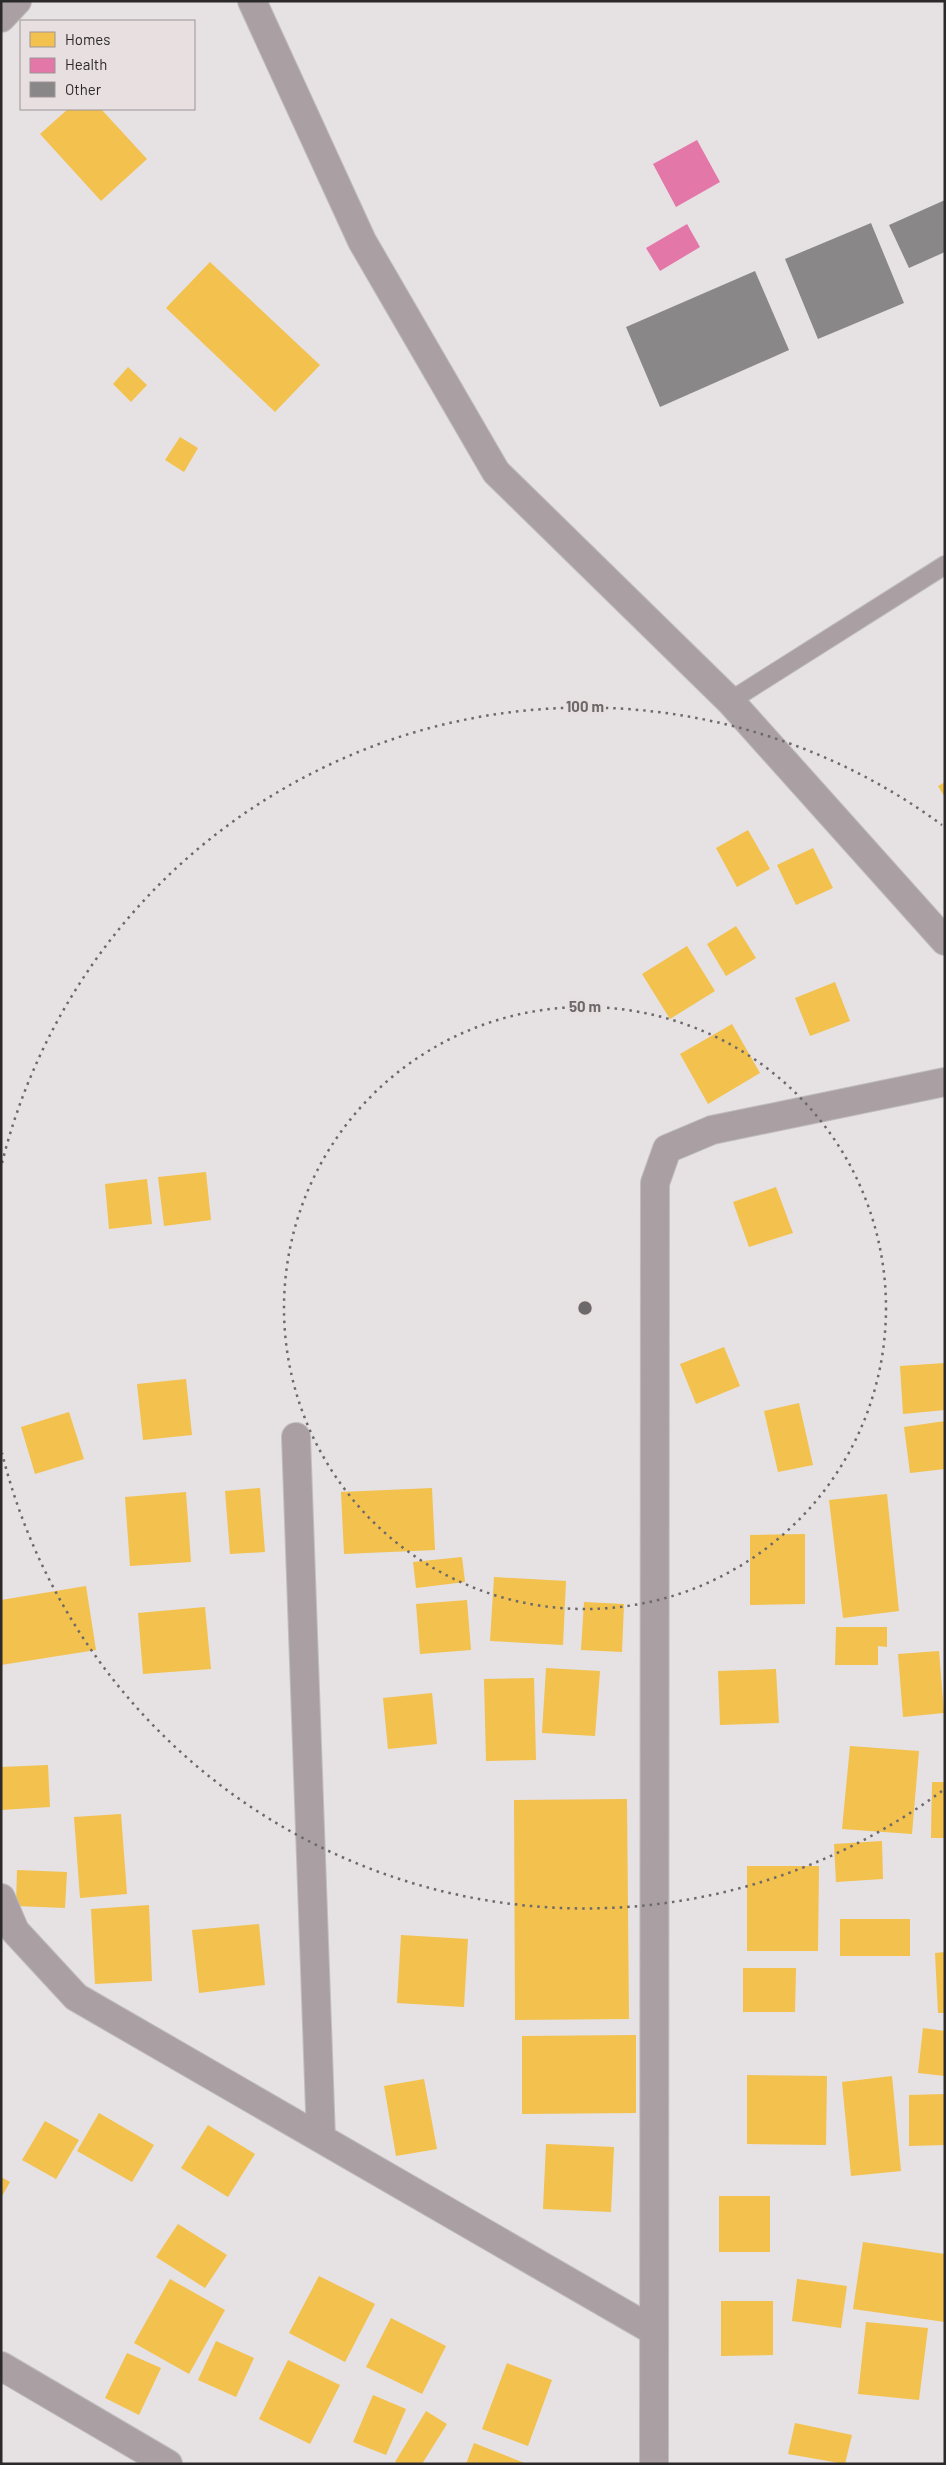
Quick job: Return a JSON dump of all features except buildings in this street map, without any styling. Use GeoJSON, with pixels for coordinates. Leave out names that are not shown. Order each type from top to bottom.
{"type":"FeatureCollection","features":[{"type":"Feature","properties":{"kind":"street"},"geometry":{"type":"LineString","coordinates":[[1,18],[18,1]]}},
{"type":"Feature","properties":{"kind":"street"},"geometry":{"type":"LineString","coordinates":[[252,1],[362,241],[496,472],[730,701],[945,941]]}},
{"type":"Feature","properties":{"kind":"street"},"geometry":{"type":"LineString","coordinates":[[654,2464],[655,1183],[668,1149],[712,1130],[945,1082]]}},
{"type":"Feature","properties":{"kind":"street"},"geometry":{"type":"LineString","coordinates":[[296,1437],[320,2138]]}},
{"type":"Feature","properties":{"kind":"street"},"geometry":{"type":"LineString","coordinates":[[1,1898],[15,1931],[76,1997],[654,2331]]}},
{"type":"Feature","properties":{"kind":"street"},"geometry":{"type":"LineString","coordinates":[[1,2366],[168,2464]]}},
{"type":"Feature","properties":{"kind":"lane"},"geometry":{"type":"LineString","coordinates":[[730,701],[945,565]]}}]}
